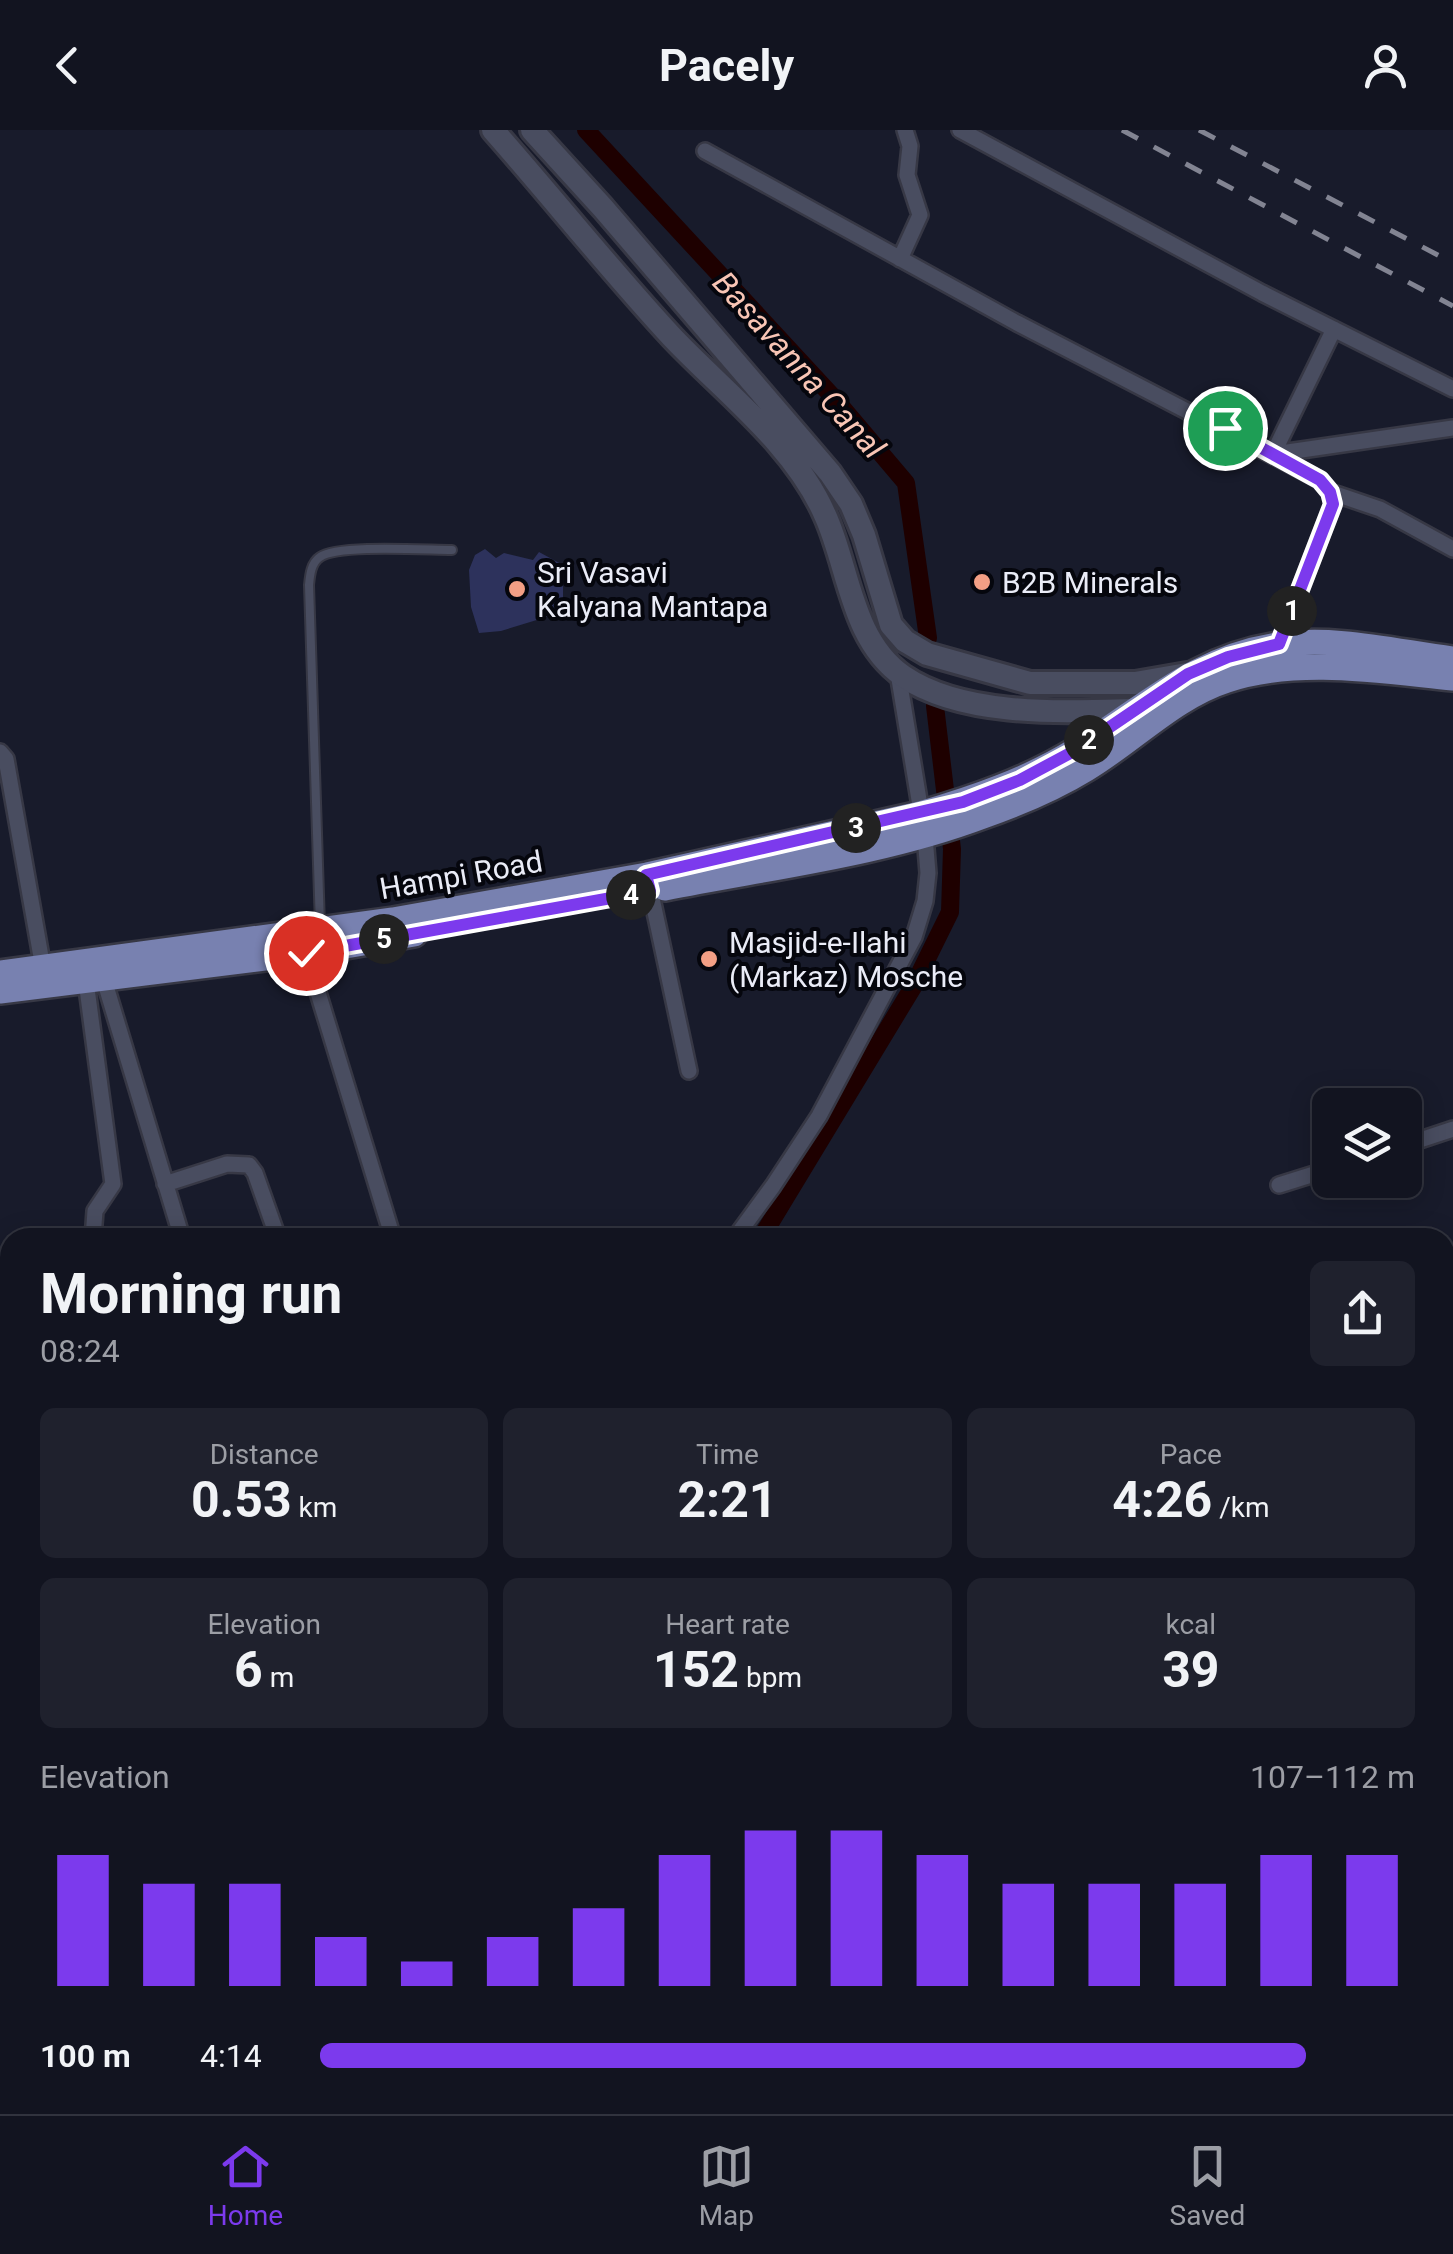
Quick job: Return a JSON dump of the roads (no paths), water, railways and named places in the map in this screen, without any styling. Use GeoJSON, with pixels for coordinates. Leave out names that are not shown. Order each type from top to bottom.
{"type":"FeatureCollection","features":[{"type":"Feature","properties":{"kind":"main road"},"geometry":{"type":"LineString","coordinates":[[493,130],[672,336],[780,448],[808,484],[825,514],[859,618],[898,673],[936,693],[1013,708],[1133,710]]}},
{"type":"Feature","properties":{"kind":"main road"},"geometry":{"type":"LineString","coordinates":[[532,130],[830,473],[864,535],[886,615],[905,641],[927,654],[1030,683],[1135,683],[1188,674]]}},
{"type":"Feature","properties":{"kind":"main road"},"geometry":{"type":"LineString","coordinates":[[965,812],[1076,750],[1188,674],[1228,657],[1279,644],[1330,644],[1453,660]]}},
{"type":"Feature","properties":{"kind":"main road"},"geometry":{"type":"LineString","coordinates":[[965,812],[1084,771],[1183,702],[1228,680],[1297,670],[1453,678]]}},
{"type":"Feature","properties":{"kind":"main road","name":"Hampi Road"},"geometry":{"type":"LineString","coordinates":[[0,973],[42,968],[96,974],[648,883],[928,824],[965,812]]}},
{"type":"Feature","properties":{"kind":"main road"},"geometry":{"type":"LineString","coordinates":[[0,990],[96,974]]}},
{"type":"Feature","properties":{"kind":"street"},"geometry":{"type":"LineString","coordinates":[[900,258],[920,215],[907,175],[910,146],[906,130]]}},
{"type":"Feature","properties":{"kind":"street"},"geometry":{"type":"LineString","coordinates":[[960,130],[1453,389]]}},
{"type":"Feature","properties":{"kind":"street"},"geometry":{"type":"LineString","coordinates":[[705,151],[1018,323],[1320,480],[1330,492],[1333,504],[1279,644]]}},
{"type":"Feature","properties":{"kind":"street"},"geometry":{"type":"LineString","coordinates":[[1273,454],[1334,329]]}},
{"type":"Feature","properties":{"kind":"street"},"geometry":{"type":"LineString","coordinates":[[1273,454],[1453,428]]}},
{"type":"Feature","properties":{"kind":"street"},"geometry":{"type":"LineString","coordinates":[[1330,492],[1380,509],[1453,549]]}},
{"type":"Feature","properties":{"kind":"street"},"geometry":{"type":"LineString","coordinates":[[742,1228],[818,1116],[914,937],[925,902],[928,824],[898,673]]}},
{"type":"Feature","properties":{"kind":"street"},"geometry":{"type":"LineString","coordinates":[[0,752],[6,759],[42,968]]}},
{"type":"Feature","properties":{"kind":"street"},"geometry":{"type":"LineString","coordinates":[[648,883],[690,1071]]}},
{"type":"Feature","properties":{"kind":"street"},"geometry":{"type":"LineString","coordinates":[[309,939],[390,1228]]}},
{"type":"Feature","properties":{"kind":"street"},"geometry":{"type":"LineString","coordinates":[[96,974],[179,1228]]}},
{"type":"Feature","properties":{"kind":"street"},"geometry":{"type":"LineString","coordinates":[[94,1228],[95,1211],[112,1184],[96,974]]}},
{"type":"Feature","properties":{"kind":"street"},"geometry":{"type":"LineString","coordinates":[[1422,1139],[1453,1129]]}},
{"type":"Feature","properties":{"kind":"street"},"geometry":{"type":"LineString","coordinates":[[165,1184],[226,1164],[249,1165],[274,1228]]}},
{"type":"Feature","properties":{"kind":"street"},"geometry":{"type":"LineString","coordinates":[[1279,1186],[1312,1175]]}},
{"type":"Feature","properties":{"kind":"lane"},"geometry":{"type":"LineString","coordinates":[[309,939],[311,568],[318,558],[339,550],[452,550]]}},
{"type":"Feature","properties":{"kind":"waterway","name":"Basavanna Canal"},"geometry":{"type":"LineString","coordinates":[[586,130],[834,398],[906,483],[928,638]]}},
{"type":"Feature","properties":{"kind":"waterway","name":"Basavanna Canal"},"geometry":{"type":"LineString","coordinates":[[767,1228],[913,987],[950,912],[952,849],[935,706]]}},
{"type":"Feature","properties":{"kind":"railway"},"geometry":{"type":"LineString","coordinates":[[1122,130],[1453,306]]}},
{"type":"Feature","properties":{"kind":"railway"},"geometry":{"type":"LineString","coordinates":[[1199,130],[1453,263]]}},
{"type":"Feature","properties":{"kind":"place","name":"B2B Minerals"},"geometry":{"type":"Point","coordinates":[982,582]}},
{"type":"Feature","properties":{"kind":"place","name":"Sri Vasavi Kalyana Mantapa"},"geometry":{"type":"Point","coordinates":[517,589]}},
{"type":"Feature","properties":{"kind":"place","name":"Masjid-e-Ilahi (Markaz) Mosche"},"geometry":{"type":"Point","coordinates":[709,959]}}]}
